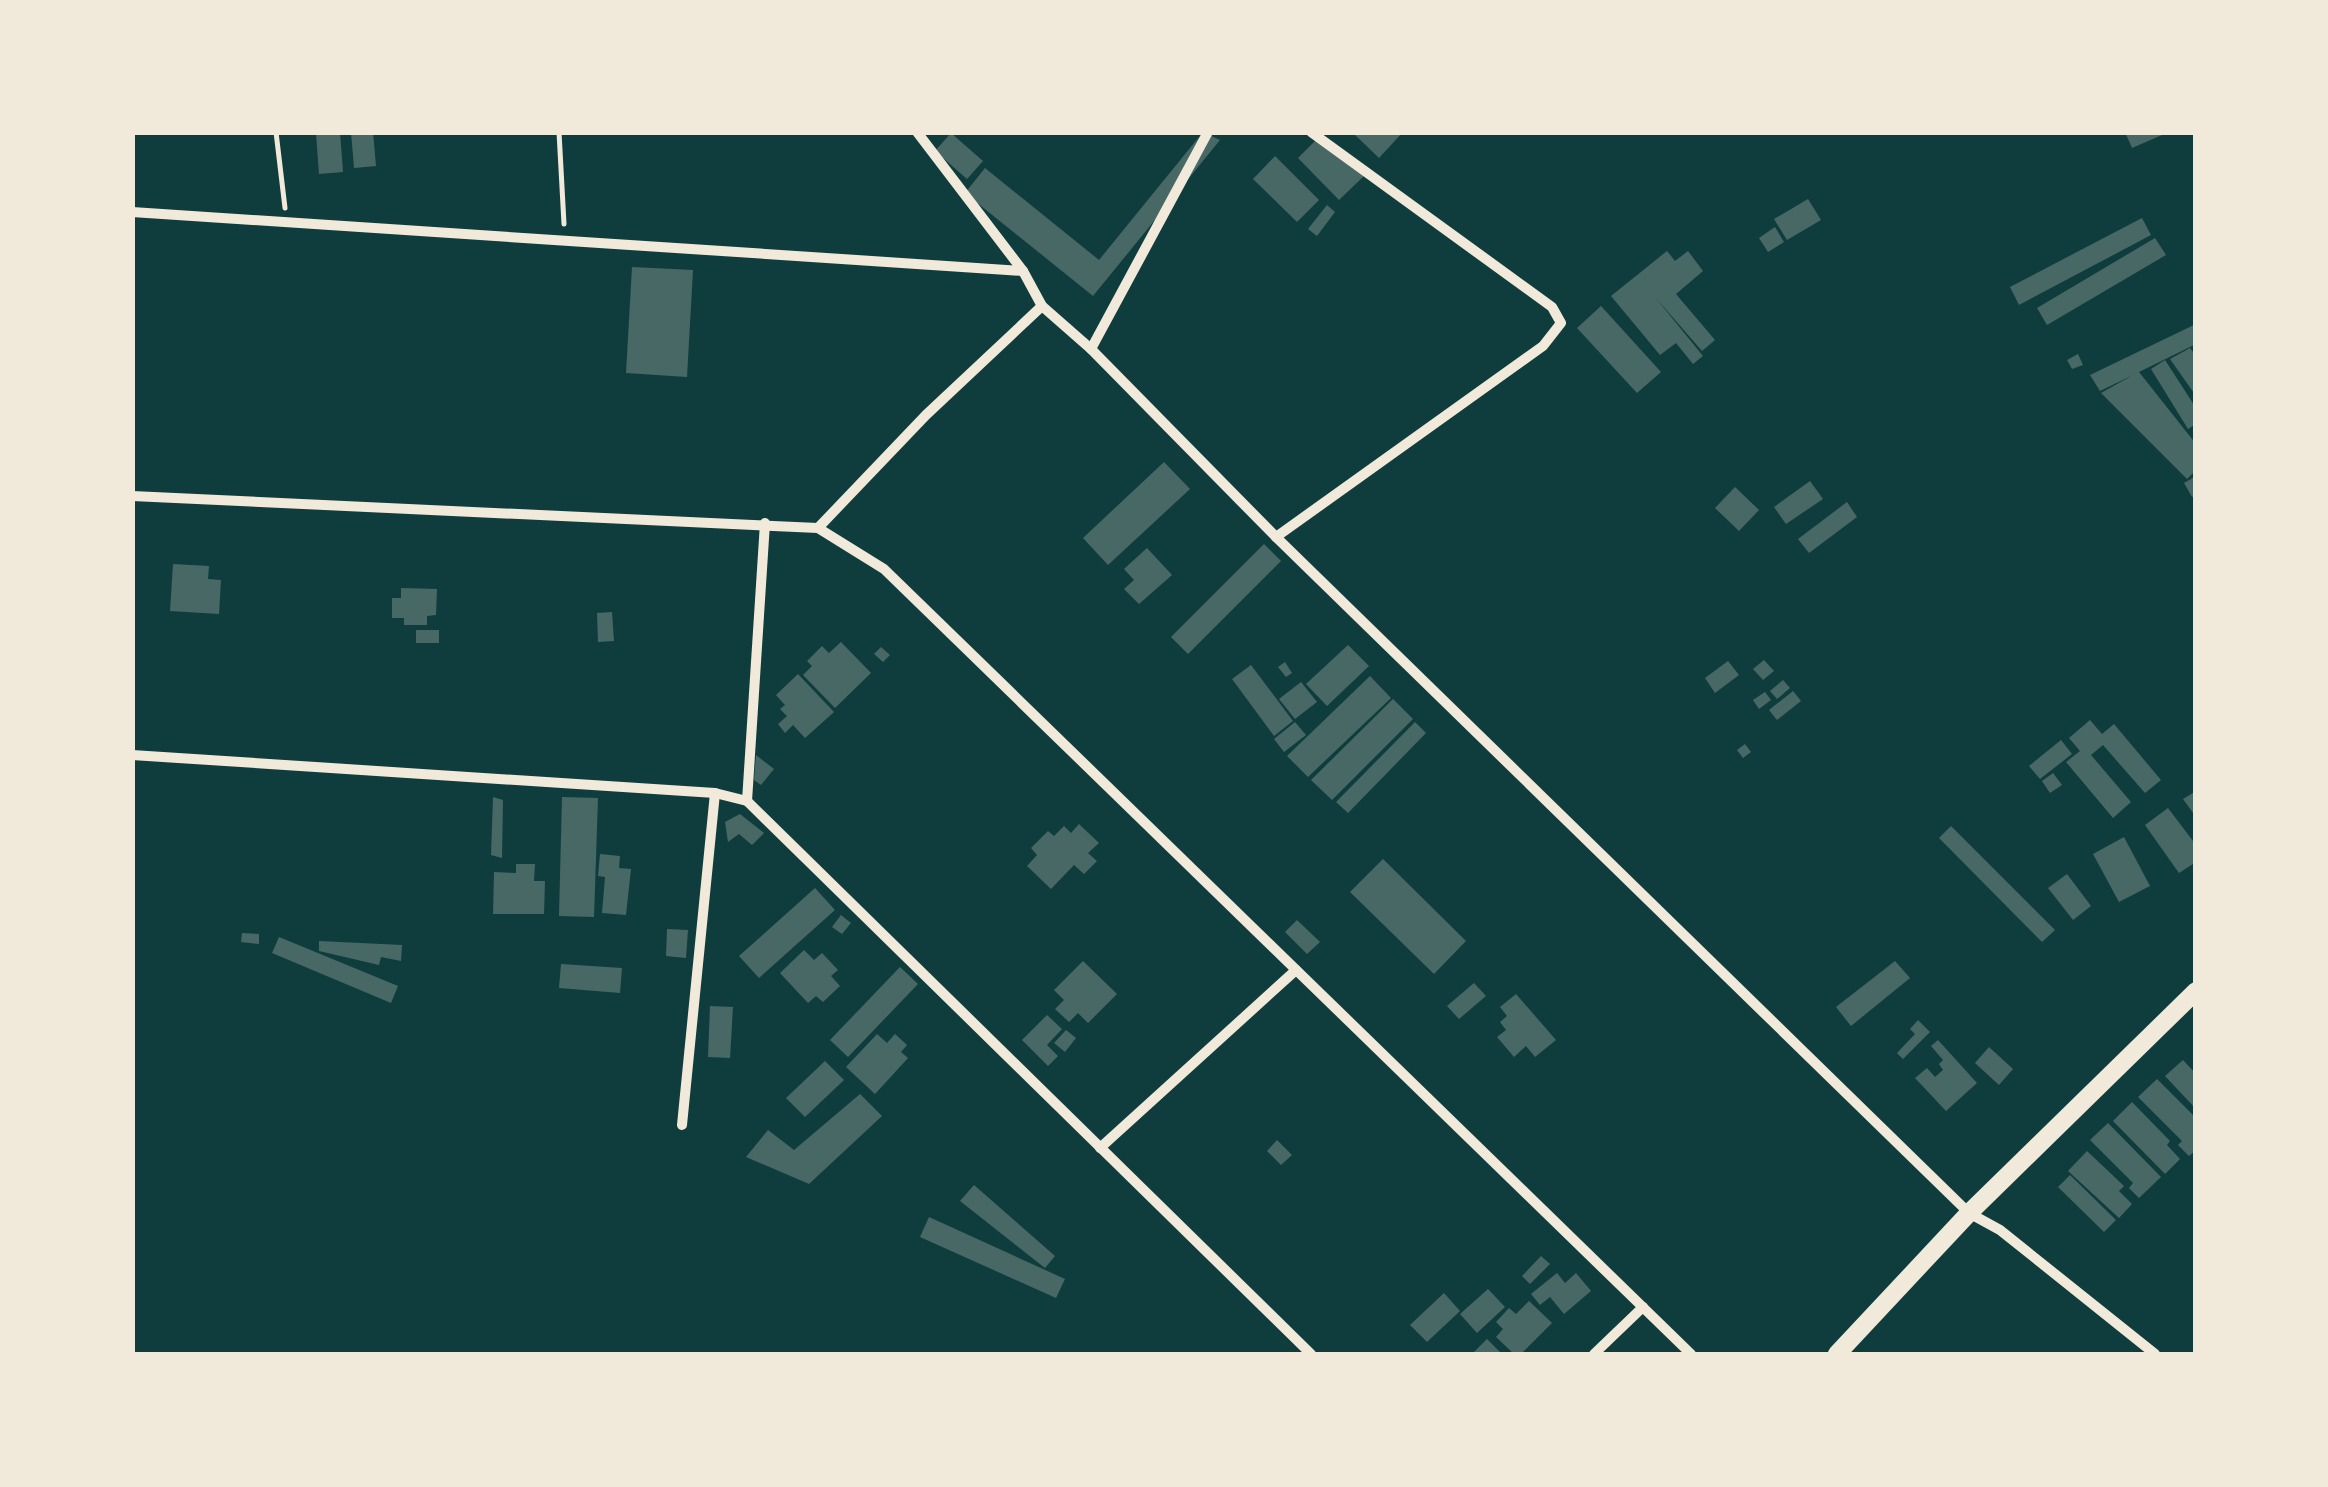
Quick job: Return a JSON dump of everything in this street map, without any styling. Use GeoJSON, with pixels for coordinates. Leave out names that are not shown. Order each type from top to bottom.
{"type":"FeatureCollection","features":[{"type":"Feature","properties":{"kind":"street"},"geometry":{"type":"LineString","coordinates":[[917,132],[1023,271],[1042,306],[1091,349],[1276,537],[1969,1213],[2000,1230],[2155,1354]]}},
{"type":"Feature","properties":{"kind":"street"},"geometry":{"type":"LineString","coordinates":[[1091,349],[1208,132]]}},
{"type":"Feature","properties":{"kind":"street"},"geometry":{"type":"LineString","coordinates":[[1276,537],[1543,346],[1561,323],[1552,307],[1312,132]]}},
{"type":"Feature","properties":{"kind":"street"},"geometry":{"type":"LineString","coordinates":[[132,212],[1023,271]]}},
{"type":"Feature","properties":{"kind":"street"},"geometry":{"type":"LineString","coordinates":[[818,528],[926,415],[1042,306]]}},
{"type":"Feature","properties":{"kind":"street"},"geometry":{"type":"LineString","coordinates":[[132,496],[818,528],[884,569],[1692,1354]]}},
{"type":"Feature","properties":{"kind":"street"},"geometry":{"type":"LineString","coordinates":[[747,801],[765,523]]}},
{"type":"Feature","properties":{"kind":"street"},"geometry":{"type":"LineString","coordinates":[[132,755],[715,792],[747,801],[1311,1354]]}},
{"type":"Feature","properties":{"kind":"street"},"geometry":{"type":"LineString","coordinates":[[682,1125],[715,792]]}},
{"type":"Feature","properties":{"kind":"street"},"geometry":{"type":"LineString","coordinates":[[1100,1148],[1296,970]]}},
{"type":"Feature","properties":{"kind":"street"},"geometry":{"type":"LineString","coordinates":[[1837,1354],[1969,1213],[2196,990]]}},
{"type":"Feature","properties":{"kind":"street"},"geometry":{"type":"LineString","coordinates":[[1594,1354],[1643,1308]]}},
{"type":"Feature","properties":{"kind":"path"},"geometry":{"type":"LineString","coordinates":[[276,132],[286,221]]}},
{"type":"Feature","properties":{"kind":"path"},"geometry":{"type":"LineString","coordinates":[[559,132],[566,242]]}},
{"type":"Feature","properties":{"kind":"building"},"geometry":{"type":"Polygon","coordinates":[[[340,132],[343,172],[319,174],[316,133],[340,132]]]}},
{"type":"Feature","properties":{"kind":"building"},"geometry":{"type":"Polygon","coordinates":[[[351,132],[373,132],[376,166],[354,168],[351,132]]]}},
{"type":"Feature","properties":{"kind":"building"},"geometry":{"type":"Polygon","coordinates":[[[1203,132],[1220,140],[1093,296],[965,193],[985,168],[1099,260],[1203,132]]]}},
{"type":"Feature","properties":{"kind":"building"},"geometry":{"type":"Polygon","coordinates":[[[1352,132],[1403,132],[1379,158],[1352,132]]]}},
{"type":"Feature","properties":{"kind":"building"},"geometry":{"type":"Polygon","coordinates":[[[2125,132],[2169,132],[2132,148],[2125,132]]]}},
{"type":"Feature","properties":{"kind":"building"},"geometry":{"type":"Polygon","coordinates":[[[951,133],[983,161],[967,179],[935,151],[951,133]]]}},
{"type":"Feature","properties":{"kind":"building"},"geometry":{"type":"Polygon","coordinates":[[[1322,134],[1364,176],[1339,200],[1298,158],[1322,134]]]}},
{"type":"Feature","properties":{"kind":"building"},"geometry":{"type":"Polygon","coordinates":[[[1275,156],[1319,200],[1297,222],[1253,179],[1275,156]]]}},
{"type":"Feature","properties":{"kind":"building"},"geometry":{"type":"Polygon","coordinates":[[[1808,199],[1821,220],[1787,240],[1774,219],[1808,199]]]}},
{"type":"Feature","properties":{"kind":"building"},"geometry":{"type":"Polygon","coordinates":[[[1327,205],[1335,212],[1317,236],[1308,229],[1327,205]]]}},
{"type":"Feature","properties":{"kind":"building"},"geometry":{"type":"Polygon","coordinates":[[[2142,218],[2151,235],[2019,305],[2010,287],[2142,218]]]}},
{"type":"Feature","properties":{"kind":"building"},"geometry":{"type":"Polygon","coordinates":[[[1775,227],[1784,242],[1768,252],[1759,238],[1775,227]]]}},
{"type":"Feature","properties":{"kind":"building"},"geometry":{"type":"Polygon","coordinates":[[[2155,238],[2166,255],[2047,325],[2037,308],[2155,238]]]}},
{"type":"Feature","properties":{"kind":"building"},"geometry":{"type":"Polygon","coordinates":[[[1667,251],[1675,261],[1688,251],[1703,271],[1676,294],[1715,340],[1702,351],[1655,297],[1703,356],[1693,364],[1676,343],[1660,355],[1611,296],[1667,251]]]}},
{"type":"Feature","properties":{"kind":"building"},"geometry":{"type":"Polygon","coordinates":[[[632,267],[693,270],[687,377],[626,373],[632,267]]]}},
{"type":"Feature","properties":{"kind":"building"},"geometry":{"type":"Polygon","coordinates":[[[1601,306],[1661,372],[1637,393],[1577,328],[1601,306]]]}},
{"type":"Feature","properties":{"kind":"building"},"geometry":{"type":"Polygon","coordinates":[[[2196,324],[2196,344],[2139,372],[2196,444],[2196,470],[2187,479],[2101,393],[2133,375],[2100,391],[2090,375],[2196,324]]]}},
{"type":"Feature","properties":{"kind":"building"},"geometry":{"type":"Polygon","coordinates":[[[2190,348],[2196,356],[2196,396],[2170,359],[2190,348]]]}},
{"type":"Feature","properties":{"kind":"building"},"geometry":{"type":"Polygon","coordinates":[[[2078,354],[2083,365],[2072,369],[2067,360],[2078,354]]]}},
{"type":"Feature","properties":{"kind":"building"},"geometry":{"type":"Polygon","coordinates":[[[2165,360],[2196,408],[2196,424],[2188,429],[2151,369],[2165,360]]]}},
{"type":"Feature","properties":{"kind":"building"},"geometry":{"type":"Polygon","coordinates":[[[1164,462],[1190,489],[1108,565],[1083,538],[1164,462]]]}},
{"type":"Feature","properties":{"kind":"building"},"geometry":{"type":"Polygon","coordinates":[[[2196,476],[2196,495],[2192,497],[2184,483],[2196,476]]]}},
{"type":"Feature","properties":{"kind":"building"},"geometry":{"type":"Polygon","coordinates":[[[1810,481],[1823,499],[1786,524],[1774,507],[1810,481]]]}},
{"type":"Feature","properties":{"kind":"building"},"geometry":{"type":"Polygon","coordinates":[[[1735,487],[1759,510],[1739,531],[1715,508],[1735,487]]]}},
{"type":"Feature","properties":{"kind":"building"},"geometry":{"type":"Polygon","coordinates":[[[1847,502],[1857,517],[1809,553],[1798,539],[1847,502]]]}},
{"type":"Feature","properties":{"kind":"building"},"geometry":{"type":"Polygon","coordinates":[[[1264,544],[1281,561],[1188,654],[1171,637],[1264,544]]]}},
{"type":"Feature","properties":{"kind":"building"},"geometry":{"type":"Polygon","coordinates":[[[1147,548],[1172,575],[1139,604],[1124,589],[1134,580],[1124,569],[1147,548]]]}},
{"type":"Feature","properties":{"kind":"building"},"geometry":{"type":"Polygon","coordinates":[[[173,564],[209,566],[208,579],[221,580],[219,614],[170,611],[173,564]]]}},
{"type":"Feature","properties":{"kind":"building"},"geometry":{"type":"Polygon","coordinates":[[[401,588],[437,589],[436,615],[427,616],[427,625],[404,625],[404,618],[392,618],[392,598],[401,598],[401,588]]]}},
{"type":"Feature","properties":{"kind":"building"},"geometry":{"type":"Polygon","coordinates":[[[612,612],[614,641],[598,642],[597,613],[612,612]]]}},
{"type":"Feature","properties":{"kind":"building"},"geometry":{"type":"Polygon","coordinates":[[[416,630],[439,630],[439,643],[416,643],[416,630]]]}},
{"type":"Feature","properties":{"kind":"building"},"geometry":{"type":"Polygon","coordinates":[[[841,642],[871,673],[835,708],[803,675],[812,666],[807,661],[822,646],[829,653],[841,642]]]}},
{"type":"Feature","properties":{"kind":"building"},"geometry":{"type":"Polygon","coordinates":[[[1348,645],[1369,666],[1327,706],[1306,684],[1348,645]]]}},
{"type":"Feature","properties":{"kind":"building"},"geometry":{"type":"Polygon","coordinates":[[[881,647],[890,655],[883,662],[874,654],[881,647]]]}},
{"type":"Feature","properties":{"kind":"building"},"geometry":{"type":"Polygon","coordinates":[[[1764,660],[1774,671],[1763,680],[1753,669],[1764,660]]]}},
{"type":"Feature","properties":{"kind":"building"},"geometry":{"type":"Polygon","coordinates":[[[1728,661],[1739,675],[1715,693],[1705,678],[1728,661]]]}},
{"type":"Feature","properties":{"kind":"building"},"geometry":{"type":"Polygon","coordinates":[[[1285,662],[1292,673],[1286,677],[1278,667],[1285,662]]]}},
{"type":"Feature","properties":{"kind":"building"},"geometry":{"type":"Polygon","coordinates":[[[1251,665],[1293,721],[1274,736],[1232,679],[1251,665]]]}},
{"type":"Feature","properties":{"kind":"building"},"geometry":{"type":"Polygon","coordinates":[[[798,674],[834,712],[805,738],[793,725],[785,733],[778,724],[787,716],[780,709],[785,705],[776,695],[798,674]]]}},
{"type":"Feature","properties":{"kind":"building"},"geometry":{"type":"Polygon","coordinates":[[[1370,676],[1391,698],[1308,777],[1287,756],[1370,676]]]}},
{"type":"Feature","properties":{"kind":"building"},"geometry":{"type":"Polygon","coordinates":[[[1783,680],[1790,688],[1777,699],[1770,691],[1783,680]]]}},
{"type":"Feature","properties":{"kind":"building"},"geometry":{"type":"Polygon","coordinates":[[[1301,682],[1317,702],[1295,719],[1279,699],[1301,682]]]}},
{"type":"Feature","properties":{"kind":"building"},"geometry":{"type":"Polygon","coordinates":[[[1793,691],[1801,701],[1777,720],[1769,710],[1793,691]]]}},
{"type":"Feature","properties":{"kind":"building"},"geometry":{"type":"Polygon","coordinates":[[[1765,692],[1771,700],[1759,709],[1753,700],[1765,692]]]}},
{"type":"Feature","properties":{"kind":"building"},"geometry":{"type":"Polygon","coordinates":[[[1393,699],[1413,719],[1332,800],[1311,780],[1393,699]]]}},
{"type":"Feature","properties":{"kind":"building"},"geometry":{"type":"Polygon","coordinates":[[[2090,720],[2102,734],[2114,724],[2161,780],[2145,793],[2103,745],[2091,755],[2131,802],[2113,818],[2066,762],[2080,751],[2069,738],[2090,720]]]}},
{"type":"Feature","properties":{"kind":"building"},"geometry":{"type":"Polygon","coordinates":[[[1295,722],[1306,735],[1284,752],[1274,739],[1295,722]]]}},
{"type":"Feature","properties":{"kind":"building"},"geometry":{"type":"Polygon","coordinates":[[[1415,722],[1426,733],[1348,813],[1336,802],[1415,722]]]}},
{"type":"Feature","properties":{"kind":"building"},"geometry":{"type":"Polygon","coordinates":[[[2061,740],[2072,754],[2040,779],[2029,766],[2061,740]]]}},
{"type":"Feature","properties":{"kind":"building"},"geometry":{"type":"Polygon","coordinates":[[[1745,744],[1751,752],[1743,758],[1737,750],[1745,744]]]}},
{"type":"Feature","properties":{"kind":"building"},"geometry":{"type":"Polygon","coordinates":[[[756,755],[774,769],[761,785],[754,780],[756,755]]]}},
{"type":"Feature","properties":{"kind":"building"},"geometry":{"type":"Polygon","coordinates":[[[2053,773],[2062,785],[2050,793],[2042,781],[2053,773]]]}},
{"type":"Feature","properties":{"kind":"building"},"geometry":{"type":"Polygon","coordinates":[[[2196,791],[2196,817],[2183,799],[2196,791]]]}},
{"type":"Feature","properties":{"kind":"building"},"geometry":{"type":"Polygon","coordinates":[[[493,797],[503,800],[502,858],[491,855],[493,797]]]}},
{"type":"Feature","properties":{"kind":"building"},"geometry":{"type":"Polygon","coordinates":[[[562,797],[598,798],[594,917],[559,916],[562,797]]]}},
{"type":"Feature","properties":{"kind":"building"},"geometry":{"type":"Polygon","coordinates":[[[2168,808],[2196,845],[2196,862],[2179,873],[2145,825],[2168,808]]]}},
{"type":"Feature","properties":{"kind":"building"},"geometry":{"type":"Polygon","coordinates":[[[740,814],[764,833],[752,845],[739,834],[728,842],[725,822],[740,814]]]}},
{"type":"Feature","properties":{"kind":"building"},"geometry":{"type":"Polygon","coordinates":[[[1079,824],[1099,843],[1088,853],[1097,861],[1084,874],[1074,865],[1051,889],[1027,866],[1037,855],[1031,848],[1048,831],[1054,836],[1064,826],[1071,833],[1079,824]]]}},
{"type":"Feature","properties":{"kind":"building"},"geometry":{"type":"Polygon","coordinates":[[[1951,826],[2055,930],[2042,942],[1939,838],[1951,826]]]}},
{"type":"Feature","properties":{"kind":"building"},"geometry":{"type":"Polygon","coordinates":[[[2124,837],[2150,886],[2119,902],[2093,854],[2124,837]]]}},
{"type":"Feature","properties":{"kind":"building"},"geometry":{"type":"Polygon","coordinates":[[[600,854],[620,856],[619,868],[631,869],[626,915],[602,913],[605,877],[598,876],[600,854]]]}},
{"type":"Feature","properties":{"kind":"building"},"geometry":{"type":"Polygon","coordinates":[[[1383,859],[1466,941],[1434,974],[1350,892],[1383,859]]]}},
{"type":"Feature","properties":{"kind":"building"},"geometry":{"type":"Polygon","coordinates":[[[516,864],[535,864],[534,881],[545,881],[544,914],[493,914],[494,872],[516,873],[516,864]]]}},
{"type":"Feature","properties":{"kind":"building"},"geometry":{"type":"Polygon","coordinates":[[[2067,874],[2091,906],[2073,920],[2048,888],[2067,874]]]}},
{"type":"Feature","properties":{"kind":"building"},"geometry":{"type":"Polygon","coordinates":[[[815,888],[835,910],[759,978],[739,956],[815,888]]]}},
{"type":"Feature","properties":{"kind":"building"},"geometry":{"type":"Polygon","coordinates":[[[841,915],[851,923],[842,934],[832,927],[841,915]]]}},
{"type":"Feature","properties":{"kind":"building"},"geometry":{"type":"Polygon","coordinates":[[[1297,920],[1320,942],[1307,954],[1285,932],[1297,920]]]}},
{"type":"Feature","properties":{"kind":"building"},"geometry":{"type":"Polygon","coordinates":[[[667,929],[688,930],[686,958],[666,956],[667,929]]]}},
{"type":"Feature","properties":{"kind":"building"},"geometry":{"type":"Polygon","coordinates":[[[242,933],[259,934],[259,944],[241,942],[242,933]]]}},
{"type":"Feature","properties":{"kind":"building"},"geometry":{"type":"Polygon","coordinates":[[[279,937],[398,986],[391,1003],[272,953],[279,937]]]}},
{"type":"Feature","properties":{"kind":"building"},"geometry":{"type":"Polygon","coordinates":[[[319,941],[402,945],[401,961],[381,957],[379,965],[319,951],[319,941]]]}},
{"type":"Feature","properties":{"kind":"building"},"geometry":{"type":"Polygon","coordinates":[[[804,950],[814,960],[822,953],[838,970],[831,976],[840,986],[823,1002],[816,996],[808,1003],[780,973],[804,950]]]}},
{"type":"Feature","properties":{"kind":"building"},"geometry":{"type":"Polygon","coordinates":[[[1083,961],[1117,994],[1088,1023],[1078,1013],[1069,1022],[1055,1009],[1064,1000],[1054,990],[1083,961]]]}},
{"type":"Feature","properties":{"kind":"building"},"geometry":{"type":"Polygon","coordinates":[[[1895,961],[1910,978],[1851,1026],[1836,1007],[1895,961]]]}},
{"type":"Feature","properties":{"kind":"building"},"geometry":{"type":"Polygon","coordinates":[[[561,964],[622,968],[620,993],[559,988],[561,964]]]}},
{"type":"Feature","properties":{"kind":"building"},"geometry":{"type":"Polygon","coordinates":[[[900,967],[918,984],[848,1057],[830,1040],[900,967]]]}},
{"type":"Feature","properties":{"kind":"building"},"geometry":{"type":"Polygon","coordinates":[[[1474,983],[1486,996],[1459,1019],[1447,1006],[1474,983]]]}},
{"type":"Feature","properties":{"kind":"building"},"geometry":{"type":"Polygon","coordinates":[[[1516,994],[1556,1040],[1535,1057],[1526,1046],[1514,1057],[1497,1037],[1506,1030],[1500,1022],[1507,1016],[1500,1007],[1516,994]]]}},
{"type":"Feature","properties":{"kind":"building"},"geometry":{"type":"Polygon","coordinates":[[[710,1006],[733,1007],[730,1058],[708,1057],[710,1006]]]}},
{"type":"Feature","properties":{"kind":"building"},"geometry":{"type":"Polygon","coordinates":[[[1047,1015],[1062,1029],[1047,1045],[1058,1056],[1048,1066],[1022,1040],[1047,1015]]]}},
{"type":"Feature","properties":{"kind":"building"},"geometry":{"type":"Polygon","coordinates":[[[1918,1020],[1930,1032],[1903,1059],[1897,1053],[1915,1034],[1910,1029],[1918,1020]]]}},
{"type":"Feature","properties":{"kind":"building"},"geometry":{"type":"Polygon","coordinates":[[[1066,1030],[1076,1038],[1065,1052],[1054,1043],[1066,1030]]]}},
{"type":"Feature","properties":{"kind":"building"},"geometry":{"type":"Polygon","coordinates":[[[877,1034],[887,1043],[895,1034],[907,1045],[901,1052],[908,1058],[875,1094],[846,1067],[877,1034]]]}},
{"type":"Feature","properties":{"kind":"building"},"geometry":{"type":"Polygon","coordinates":[[[1938,1040],[1977,1083],[1946,1111],[1915,1078],[1927,1068],[1935,1077],[1943,1070],[1939,1064],[1943,1060],[1931,1046],[1938,1040]]]}},
{"type":"Feature","properties":{"kind":"building"},"geometry":{"type":"Polygon","coordinates":[[[1989,1047],[2013,1069],[1999,1085],[1975,1063],[1989,1047]]]}},
{"type":"Feature","properties":{"kind":"building"},"geometry":{"type":"Polygon","coordinates":[[[2183,1060],[2196,1074],[2196,1109],[2165,1076],[2183,1060]]]}},
{"type":"Feature","properties":{"kind":"building"},"geometry":{"type":"Polygon","coordinates":[[[825,1061],[844,1080],[805,1117],[786,1098],[825,1061]]]}},
{"type":"Feature","properties":{"kind":"building"},"geometry":{"type":"Polygon","coordinates":[[[2157,1079],[2196,1118],[2196,1150],[2189,1156],[2178,1145],[2182,1141],[2138,1097],[2157,1079]]]}},
{"type":"Feature","properties":{"kind":"building"},"geometry":{"type":"Polygon","coordinates":[[[860,1094],[882,1116],[809,1184],[746,1157],[768,1130],[794,1150],[860,1094]]]}},
{"type":"Feature","properties":{"kind":"building"},"geometry":{"type":"Polygon","coordinates":[[[2132,1102],[2170,1141],[2167,1145],[2180,1159],[2165,1174],[2113,1121],[2132,1102]]]}},
{"type":"Feature","properties":{"kind":"building"},"geometry":{"type":"Polygon","coordinates":[[[2108,1123],[2161,1177],[2139,1198],[2129,1188],[2133,1183],[2090,1140],[2108,1123]]]}},
{"type":"Feature","properties":{"kind":"building"},"geometry":{"type":"Polygon","coordinates":[[[1277,1140],[1292,1155],[1281,1165],[1267,1151],[1277,1140]]]}},
{"type":"Feature","properties":{"kind":"building"},"geometry":{"type":"Polygon","coordinates":[[[2087,1151],[2124,1186],[2119,1191],[2132,1204],[2119,1218],[2068,1171],[2087,1151]]]}},
{"type":"Feature","properties":{"kind":"building"},"geometry":{"type":"Polygon","coordinates":[[[2070,1175],[2116,1220],[2104,1232],[2058,1187],[2070,1175]]]}},
{"type":"Feature","properties":{"kind":"building"},"geometry":{"type":"Polygon","coordinates":[[[974,1185],[1055,1256],[1045,1268],[960,1201],[974,1185]]]}},
{"type":"Feature","properties":{"kind":"building"},"geometry":{"type":"Polygon","coordinates":[[[929,1217],[1065,1279],[1056,1298],[920,1237],[929,1217]]]}},
{"type":"Feature","properties":{"kind":"building"},"geometry":{"type":"Polygon","coordinates":[[[1541,1256],[1550,1264],[1530,1284],[1522,1276],[1541,1256]]]}},
{"type":"Feature","properties":{"kind":"building"},"geometry":{"type":"Polygon","coordinates":[[[1557,1273],[1565,1283],[1576,1273],[1591,1291],[1564,1314],[1550,1297],[1540,1305],[1531,1294],[1557,1273]]]}},
{"type":"Feature","properties":{"kind":"building"},"geometry":{"type":"Polygon","coordinates":[[[1488,1289],[1505,1307],[1477,1333],[1460,1314],[1488,1289]]]}},
{"type":"Feature","properties":{"kind":"building"},"geometry":{"type":"Polygon","coordinates":[[[1444,1293],[1460,1311],[1427,1342],[1410,1325],[1444,1293]]]}},
{"type":"Feature","properties":{"kind":"building"},"geometry":{"type":"Polygon","coordinates":[[[1529,1301],[1552,1323],[1521,1354],[1514,1354],[1496,1337],[1503,1329],[1496,1322],[1509,1308],[1516,1314],[1529,1301]]]}},
{"type":"Feature","properties":{"kind":"building"},"geometry":{"type":"Polygon","coordinates":[[[1487,1339],[1502,1354],[1472,1354],[1487,1339]]]}}]}
